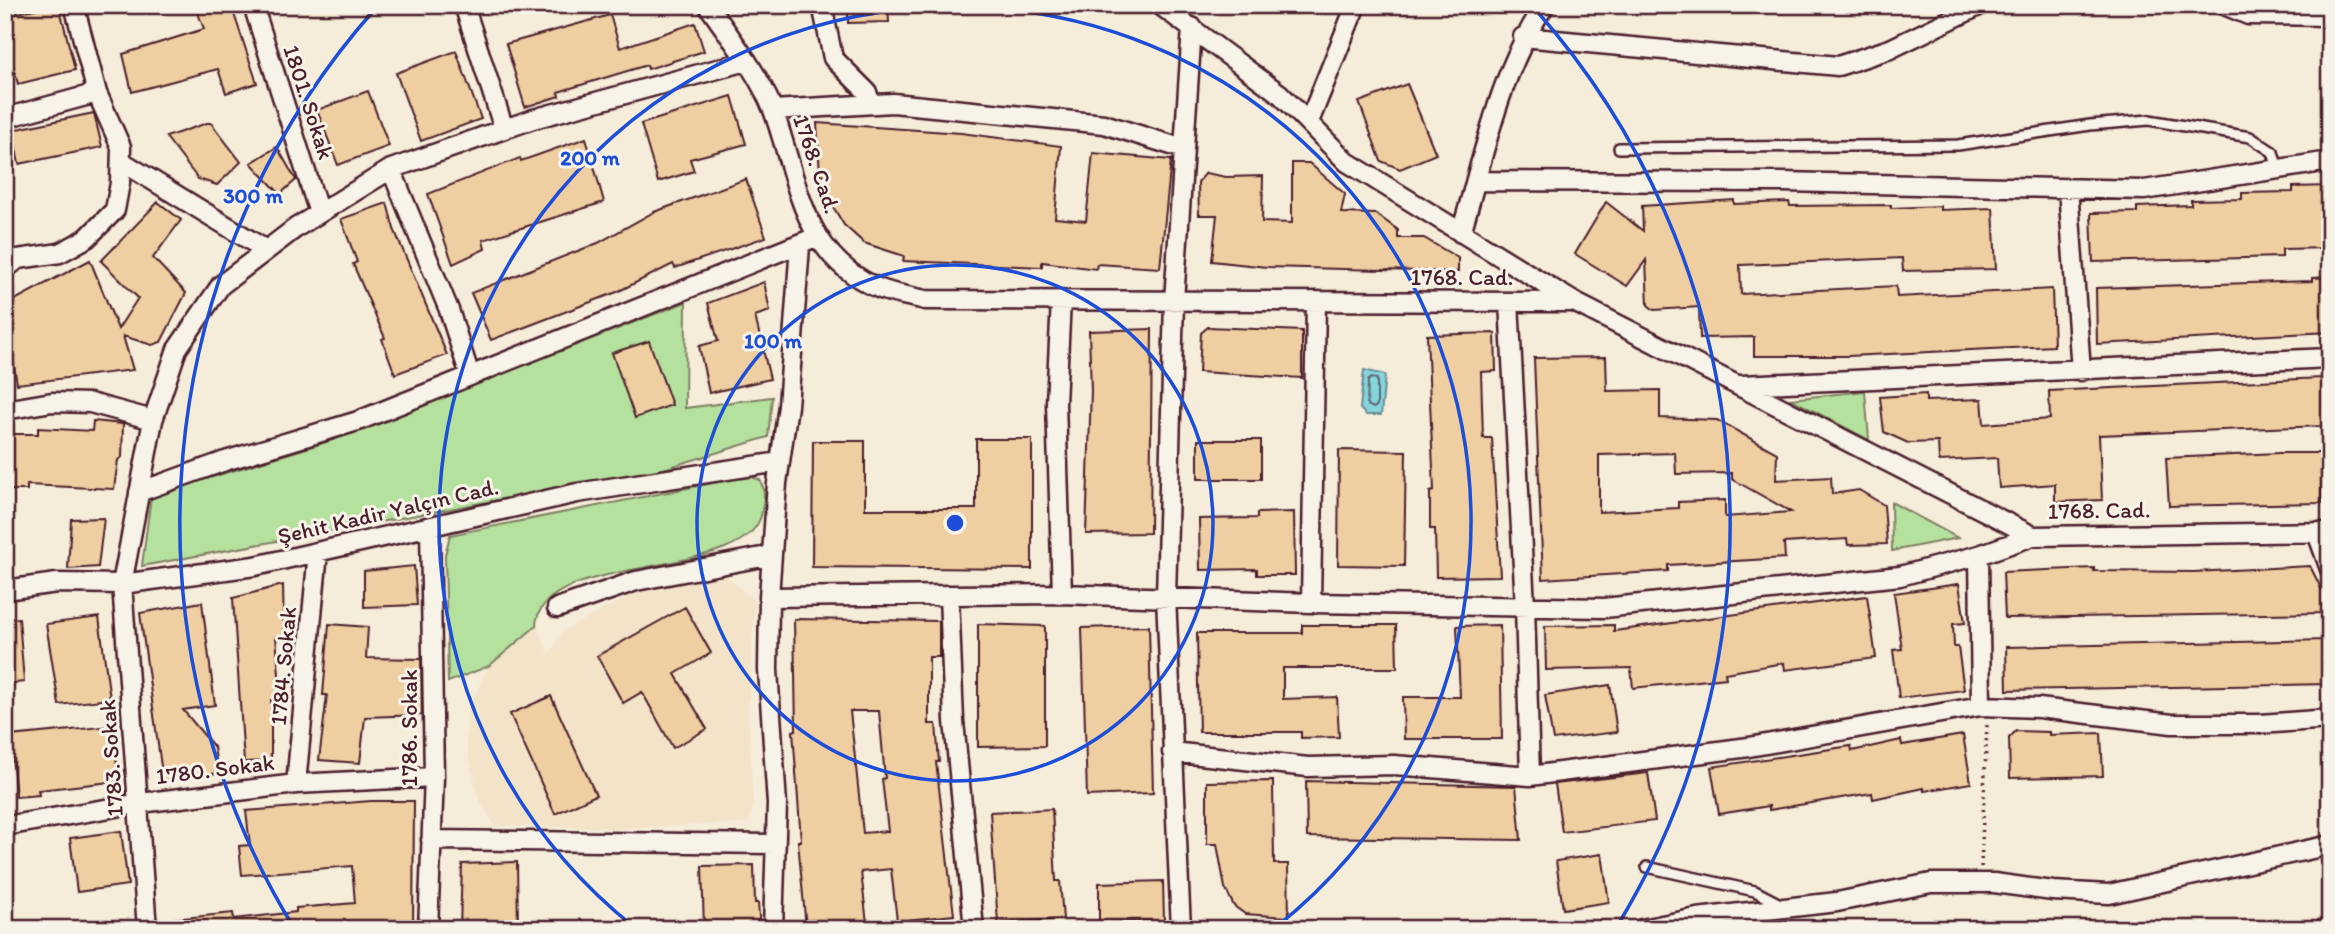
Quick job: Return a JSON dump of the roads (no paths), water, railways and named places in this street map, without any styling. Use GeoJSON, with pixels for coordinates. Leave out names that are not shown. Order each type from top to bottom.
{"type":"FeatureCollection","features":[{"type":"Feature","properties":{"kind":"street"},"geometry":{"type":"LineString","coordinates":[[5,269],[18,259],[60,253],[87,238],[115,210],[121,147],[97,93],[74,5]]}},
{"type":"Feature","properties":{"kind":"street","name":"1801. Sokak"},"geometry":{"type":"LineString","coordinates":[[253,5],[319,213]]}},
{"type":"Feature","properties":{"kind":"street"},"geometry":{"type":"LineString","coordinates":[[464,5],[504,129]]}},
{"type":"Feature","properties":{"kind":"street","name":"1768. Cad."},"geometry":{"type":"LineString","coordinates":[[708,5],[747,61],[773,110],[808,242],[878,288],[925,300],[1574,302],[2033,536],[2323,532]]}},
{"type":"Feature","properties":{"kind":"street"},"geometry":{"type":"LineString","coordinates":[[822,5],[833,58],[867,92],[870,102]]}},
{"type":"Feature","properties":{"kind":"street"},"geometry":{"type":"LineString","coordinates":[[1160,5],[1179,11],[1192,27],[1280,93],[1347,162],[1574,302]]}},
{"type":"Feature","properties":{"kind":"street"},"geometry":{"type":"LineString","coordinates":[[1309,122],[1356,5]]}},
{"type":"Feature","properties":{"kind":"street"},"geometry":{"type":"LineString","coordinates":[[1461,233],[1498,105],[1523,37],[1545,5]]}},
{"type":"Feature","properties":{"kind":"street"},"geometry":{"type":"LineString","coordinates":[[1523,37],[1838,66],[1890,49],[1981,5]]}},
{"type":"Feature","properties":{"kind":"street"},"geometry":{"type":"LineString","coordinates":[[2224,5],[2248,15],[2330,16]]}},
{"type":"Feature","properties":{"kind":"street"},"geometry":{"type":"LineString","coordinates":[[1181,929],[1166,597],[1174,301],[1192,27]]}},
{"type":"Feature","properties":{"kind":"street","name":"1783. Sokak"},"geometry":{"type":"LineString","coordinates":[[147,929],[140,803],[122,584],[153,420],[177,349],[220,285],[319,213],[391,169],[504,129],[747,61]]}},
{"type":"Feature","properties":{"kind":"street"},"geometry":{"type":"LineString","coordinates":[[5,118],[97,93]]}},
{"type":"Feature","properties":{"kind":"street"},"geometry":{"type":"LineString","coordinates":[[773,110],[870,102],[1104,124],[1184,149]]}},
{"type":"Feature","properties":{"kind":"street"},"geometry":{"type":"LineString","coordinates":[[121,161],[266,250]]}},
{"type":"Feature","properties":{"kind":"street"},"geometry":{"type":"LineString","coordinates":[[1476,181],[2144,190],[2330,161]]}},
{"type":"Feature","properties":{"kind":"street"},"geometry":{"type":"LineString","coordinates":[[391,169],[449,310],[470,376]]}},
{"type":"Feature","properties":{"kind":"street"},"geometry":{"type":"LineString","coordinates":[[2068,188],[2081,371]]}},
{"type":"Feature","properties":{"kind":"street"},"geometry":{"type":"LineString","coordinates":[[139,492],[225,461],[358,421],[808,242],[780,462],[769,597],[768,670],[778,804],[774,844],[773,929]]}},
{"type":"Feature","properties":{"kind":"street"},"geometry":{"type":"LineString","coordinates":[[1061,300],[1056,403],[1062,594]]}},
{"type":"Feature","properties":{"kind":"street"},"geometry":{"type":"LineString","coordinates":[[1311,603],[1316,300]]}},
{"type":"Feature","properties":{"kind":"street"},"geometry":{"type":"LineString","coordinates":[[1509,302],[1525,606],[1530,776]]}},
{"type":"Feature","properties":{"kind":"street"},"geometry":{"type":"LineString","coordinates":[[1737,385],[2330,358]]}},
{"type":"Feature","properties":{"kind":"street"},"geometry":{"type":"LineString","coordinates":[[5,411],[52,402],[79,403],[153,420]]}},
{"type":"Feature","properties":{"kind":"street","name":"Şehit Kadir Yalçın Cad."},"geometry":{"type":"LineString","coordinates":[[5,590],[57,583],[122,584],[255,566],[577,493],[780,462]]}},
{"type":"Feature","properties":{"kind":"street","name":"1786. Sokak"},"geometry":{"type":"LineString","coordinates":[[428,929],[434,777],[430,527]]}},
{"type":"Feature","properties":{"kind":"street"},"geometry":{"type":"LineString","coordinates":[[2323,532],[2330,569]]}},
{"type":"Feature","properties":{"kind":"street"},"geometry":{"type":"LineString","coordinates":[[769,597],[1062,594],[1311,603],[1604,608],[1900,576],[1979,555],[2033,536]]}},
{"type":"Feature","properties":{"kind":"street","name":"1784. Sokak"},"geometry":{"type":"LineString","coordinates":[[296,784],[318,552]]}},
{"type":"Feature","properties":{"kind":"street"},"geometry":{"type":"LineString","coordinates":[[557,608],[636,581],[772,555]]}},
{"type":"Feature","properties":{"kind":"street"},"geometry":{"type":"LineString","coordinates":[[1979,555],[1981,706]]}},
{"type":"Feature","properties":{"kind":"street"},"geometry":{"type":"LineString","coordinates":[[948,595],[954,721],[974,929]]}},
{"type":"Feature","properties":{"kind":"street"},"geometry":{"type":"LineString","coordinates":[[1172,752],[1308,767],[1394,765],[1530,776],[1749,747],[1981,706],[2039,708],[2172,724],[2260,724],[2330,719]]}},
{"type":"Feature","properties":{"kind":"street","name":"1780. Sokak"},"geometry":{"type":"LineString","coordinates":[[5,827],[140,803],[296,784],[434,777]]}},
{"type":"Feature","properties":{"kind":"street"},"geometry":{"type":"LineString","coordinates":[[431,840],[774,844]]}},
{"type":"Feature","properties":{"kind":"street"},"geometry":{"type":"LineString","coordinates":[[1645,928],[1697,918],[1837,902],[1931,883],[1981,883],[2109,894],[2330,845]]}},
{"type":"Feature","properties":{"kind":"lane"},"geometry":{"type":"LineString","coordinates":[[1619,148],[1958,145],[2078,126],[2148,120],[2250,136],[2273,152],[2278,169]]}},
{"type":"Feature","properties":{"kind":"lane"},"geometry":{"type":"LineString","coordinates":[[1647,867],[1755,891],[1786,908]]}},
{"type":"Feature","properties":{"kind":"water"},"geometry":{"type":"Polygon","coordinates":[[[1364,370],[1385,375],[1381,415],[1366,415],[1360,409],[1364,370]]]}}]}
